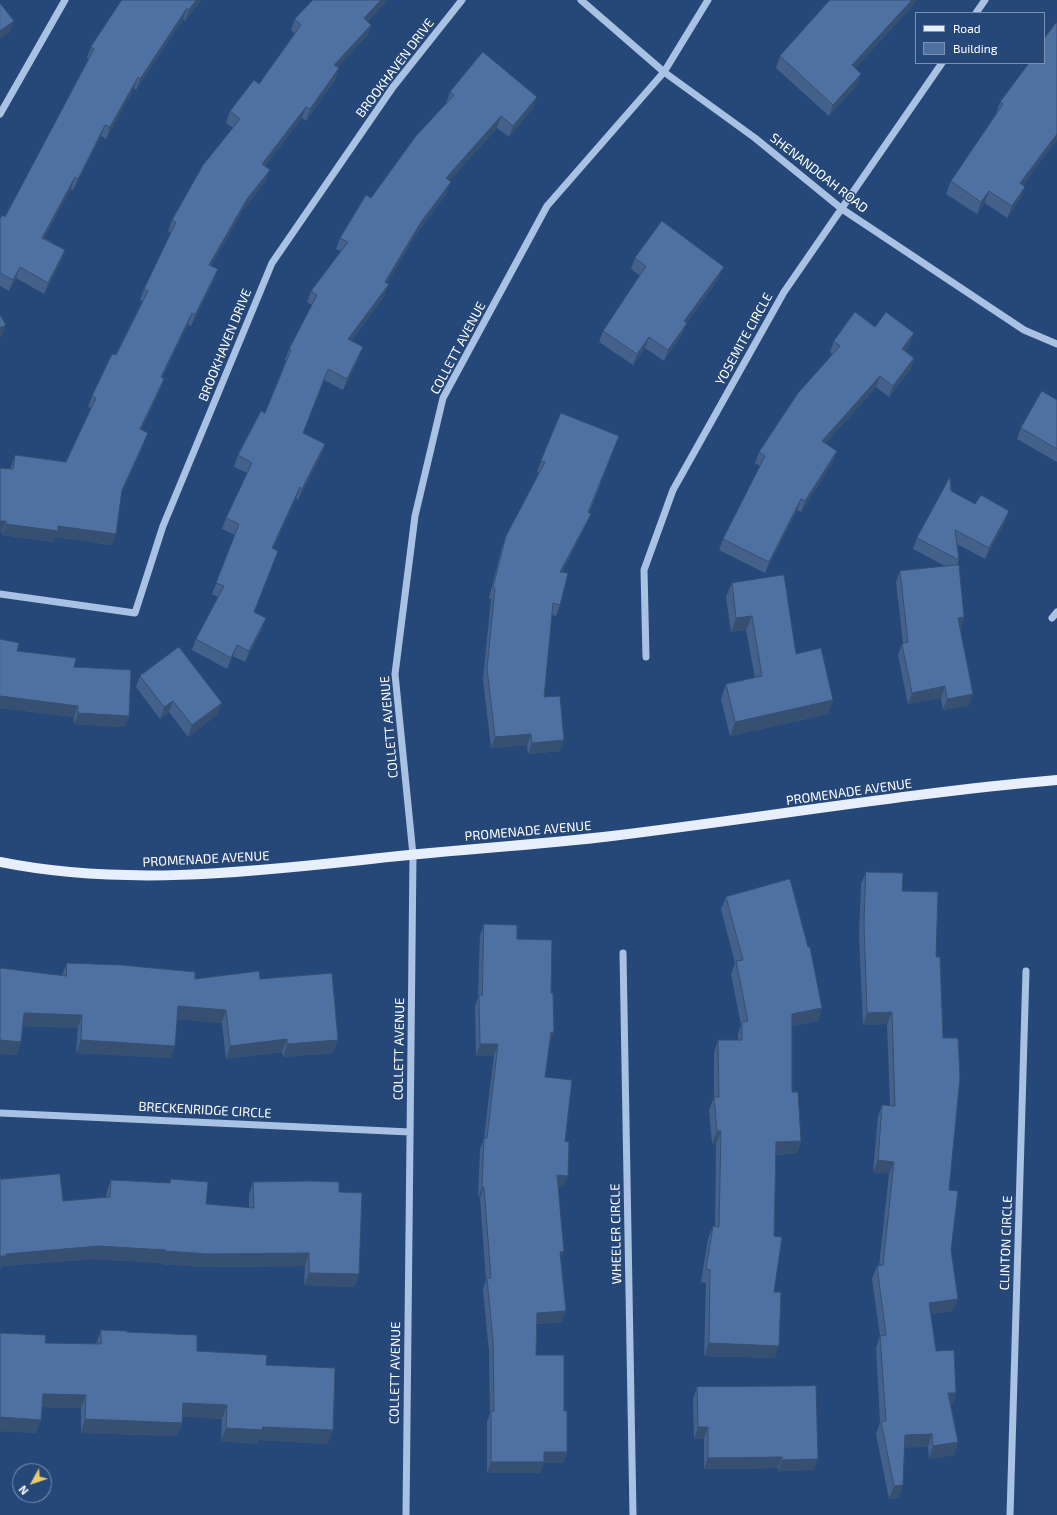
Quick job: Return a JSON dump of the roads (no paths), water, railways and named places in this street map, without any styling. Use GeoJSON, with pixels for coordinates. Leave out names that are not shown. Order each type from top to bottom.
{"type":"FeatureCollection","features":[{"type":"Feature","properties":{"kind":"main road","name":"PROMENADE AVENUE"},"geometry":{"type":"LineString","coordinates":[[0,862],[22,867],[77,874],[129,876],[234,871],[610,836],[988,786],[1057,780]]}},
{"type":"Feature","properties":{"kind":"street"},"geometry":{"type":"LineString","coordinates":[[0,114],[65,0]]}},
{"type":"Feature","properties":{"kind":"street","name":"BROOKHAVEN DRIVE"},"geometry":{"type":"LineString","coordinates":[[0,594],[135,613],[163,526],[272,263],[393,87],[462,0]]}},
{"type":"Feature","properties":{"kind":"street","name":"SHENANDOAH ROAD"},"geometry":{"type":"LineString","coordinates":[[581,0],[664,72],[754,138],[842,209],[1024,330],[1057,344]]}},
{"type":"Feature","properties":{"kind":"street","name":"COLLETT AVENUE"},"geometry":{"type":"LineString","coordinates":[[406,1515],[413,855],[395,674],[415,516],[443,398],[548,206],[664,72],[708,0]]}},
{"type":"Feature","properties":{"kind":"street"},"geometry":{"type":"LineString","coordinates":[[977,12],[985,0]]}},
{"type":"Feature","properties":{"kind":"street","name":"YOSEMITE CIRCLE"},"geometry":{"type":"LineString","coordinates":[[646,657],[644,570],[673,490],[784,292],[941,64]]}},
{"type":"Feature","properties":{"kind":"street","name":"WHEELER CIRCLE"},"geometry":{"type":"LineString","coordinates":[[623,953],[633,1515]]}},
{"type":"Feature","properties":{"kind":"street","name":"CLINTON CIRCLE"},"geometry":{"type":"LineString","coordinates":[[1010,1515],[1026,971]]}},
{"type":"Feature","properties":{"kind":"street","name":"BRECKENRIDGE CIRCLE"},"geometry":{"type":"LineString","coordinates":[[0,1113],[410,1132]]}}]}
